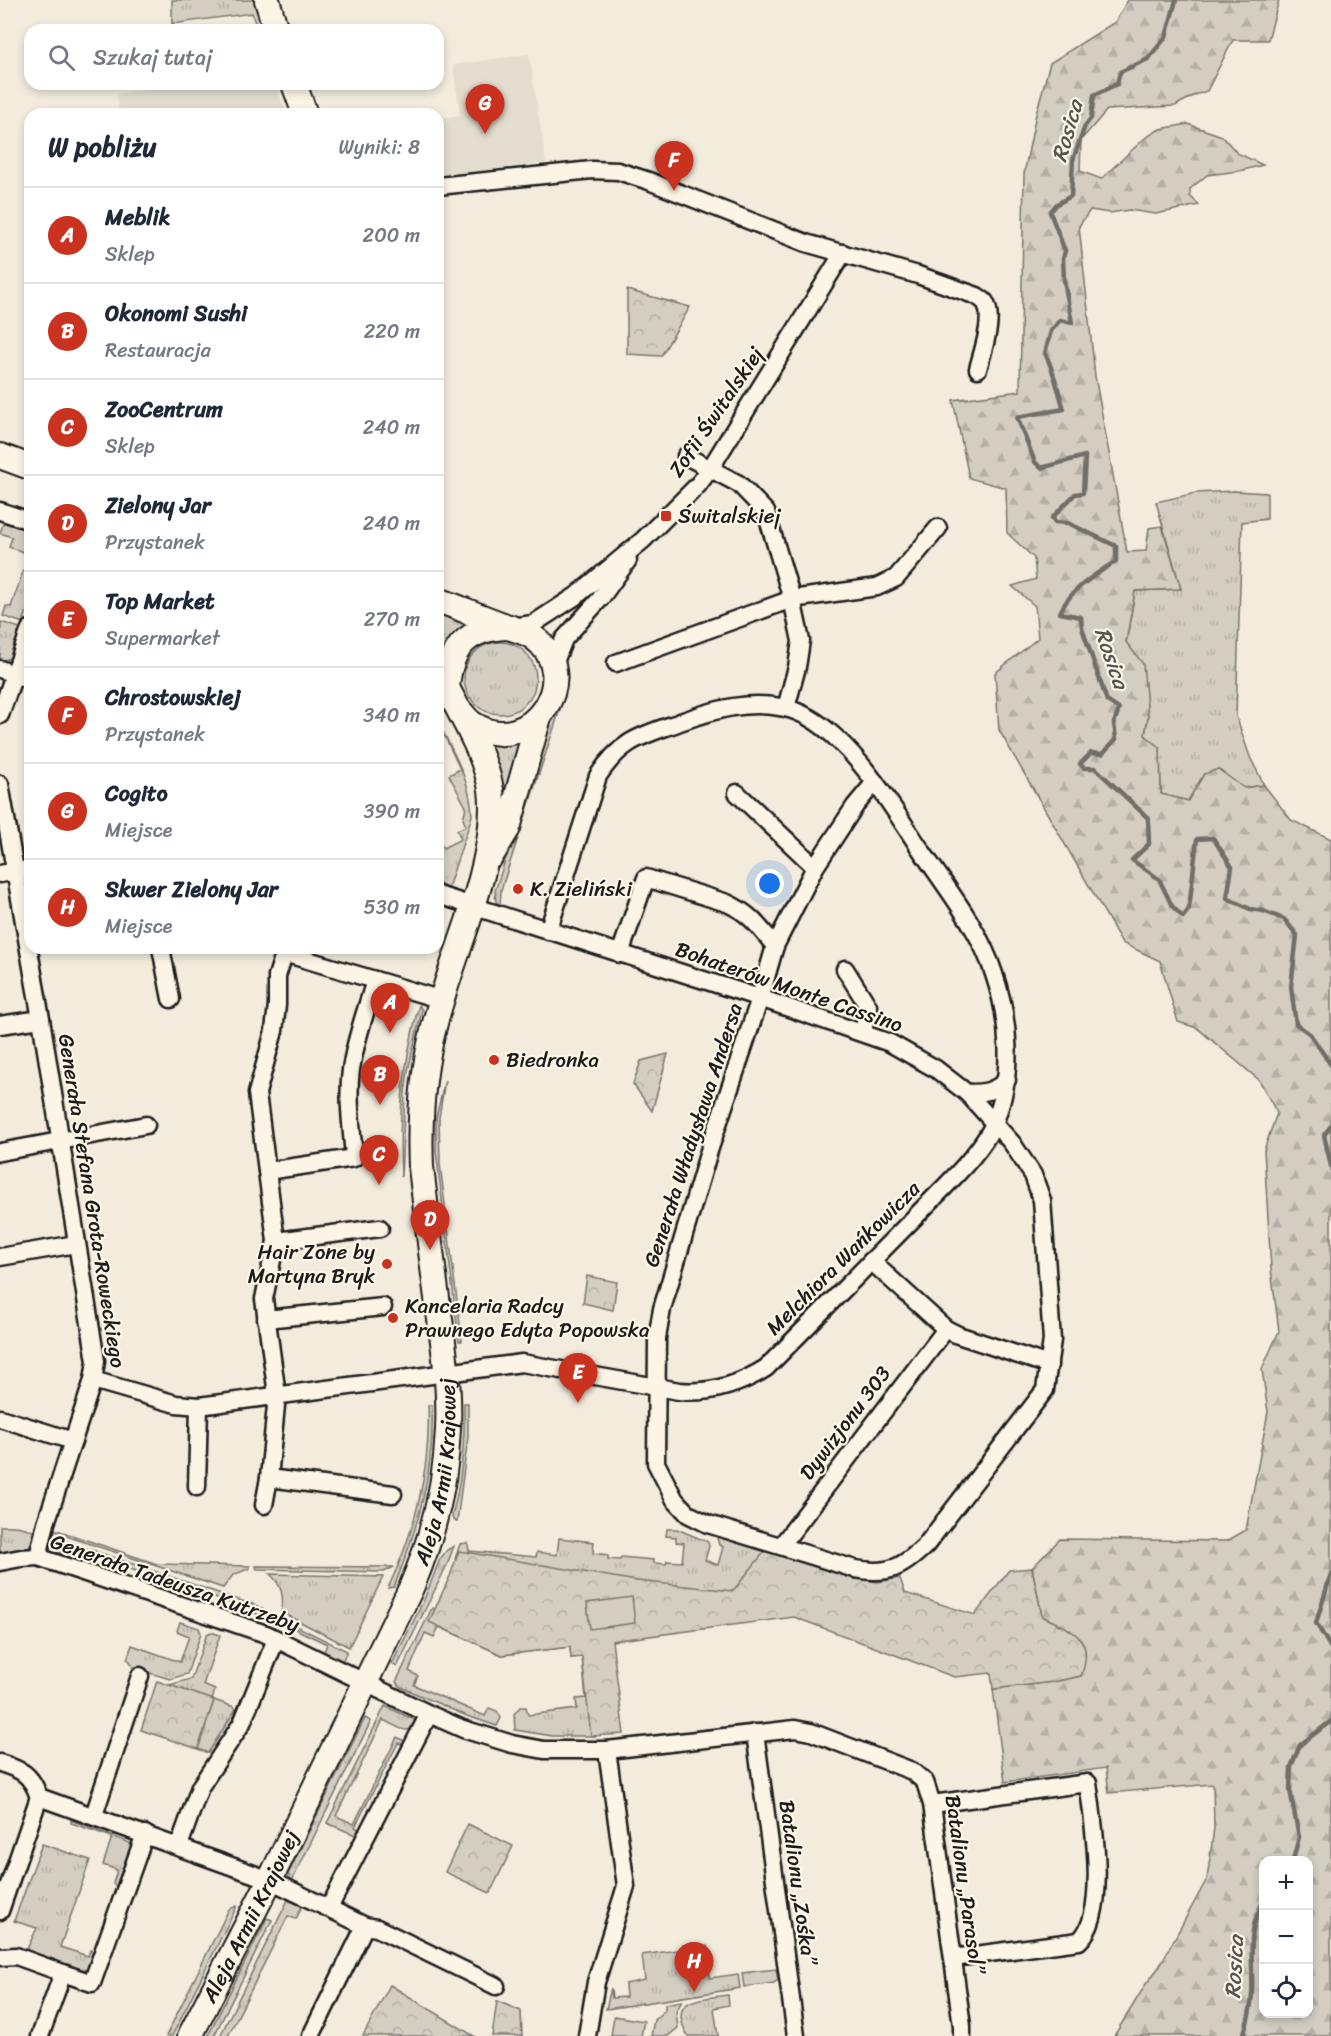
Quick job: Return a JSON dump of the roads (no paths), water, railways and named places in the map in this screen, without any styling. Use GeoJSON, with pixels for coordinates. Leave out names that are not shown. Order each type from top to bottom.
{"type":"FeatureCollection","features":[{"type":"Feature","properties":{"kind":"street"},"geometry":{"type":"LineString","coordinates":[[267,0],[274,24]]}},
{"type":"Feature","properties":{"kind":"street"},"geometry":{"type":"LineString","coordinates":[[296,90],[303,108]]}},
{"type":"Feature","properties":{"kind":"street"},"geometry":{"type":"LineString","coordinates":[[444,185],[592,170],[618,171],[649,181],[806,243],[918,275],[977,296],[985,302],[989,314],[989,324],[978,369]]}},
{"type":"Feature","properties":{"kind":"street","name":"Zofii Świtalskiej"},"geometry":{"type":"LineString","coordinates":[[509,627],[533,624],[576,596],[643,540],[698,485],[843,253]]}},
{"type":"Feature","properties":{"kind":"street"},"geometry":{"type":"LineString","coordinates":[[0,456],[24,465]]}},
{"type":"Feature","properties":{"kind":"street"},"geometry":{"type":"LineString","coordinates":[[687,456],[739,484],[766,512],[792,599],[801,640],[797,667],[786,708]]}},
{"type":"Feature","properties":{"kind":"street"},"geometry":{"type":"LineString","coordinates":[[0,511],[24,519]]}},
{"type":"Feature","properties":{"kind":"street"},"geometry":{"type":"LineString","coordinates":[[616,663],[792,599],[877,587],[896,578],[938,528]]}},
{"type":"Feature","properties":{"kind":"street"},"geometry":{"type":"LineString","coordinates":[[553,667],[564,639],[600,599],[643,540]]}},
{"type":"Feature","properties":{"kind":"street"},"geometry":{"type":"LineString","coordinates":[[444,602],[524,632],[542,645],[553,667],[552,691],[546,706],[538,717],[532,724],[521,729],[498,732],[472,724],[447,689],[450,662],[462,643],[482,630],[509,627]]}},
{"type":"Feature","properties":{"kind":"street"},"geometry":{"type":"LineString","coordinates":[[0,715],[24,647]]}},
{"type":"Feature","properties":{"kind":"street","name":"Aleja Armii Krajowej"},"geometry":{"type":"LineString","coordinates":[[190,2036],[270,1880],[411,1588],[427,1548],[437,1512],[444,1473],[448,1427],[446,1373],[430,1250],[420,1140],[423,1077],[442,1000],[486,866],[493,813],[491,790],[483,764],[447,689]]}},
{"type":"Feature","properties":{"kind":"street","name":"Melchiora Wańkowicza"},"geometry":{"type":"LineString","coordinates":[[446,1373],[522,1364],[691,1392],[719,1389],[750,1378],[766,1368],[950,1181],[987,1137],[994,1123],[1007,1080],[1008,1062],[1002,1010],[995,976],[987,954],[958,905],[875,782],[847,749],[820,724],[786,708],[739,706],[722,708],[644,735],[626,744],[610,759],[598,776],[548,931]]}},
{"type":"Feature","properties":{"kind":"street","name":"Aleja Armii Krajowej"},"geometry":{"type":"LineString","coordinates":[[486,866],[508,828],[538,717]]}},
{"type":"Feature","properties":{"kind":"street","name":"Generała Władysława Andersa"},"geometry":{"type":"LineString","coordinates":[[656,1387],[657,1338],[662,1310],[708,1151],[760,998],[775,946],[815,867],[855,806],[875,782]]}},
{"type":"Feature","properties":{"kind":"street","name":"Generała Stefana Grota-Roweckiego"},"geometry":{"type":"LineString","coordinates":[[1,791],[24,923]]}},
{"type":"Feature","properties":{"kind":"street"},"geometry":{"type":"LineString","coordinates":[[737,793],[815,867]]}},
{"type":"Feature","properties":{"kind":"street"},"geometry":{"type":"LineString","coordinates":[[620,954],[646,878],[740,909],[750,916],[775,946]]}},
{"type":"Feature","properties":{"kind":"street","name":"Bohaterów Monte Cassino"},"geometry":{"type":"LineString","coordinates":[[444,897],[760,998],[890,1043],[915,1055],[968,1093],[1012,1143],[1027,1165],[1042,1200],[1052,1340],[1045,1390],[926,1545],[905,1564],[887,1571],[866,1571],[708,1524],[688,1514],[675,1500],[656,1463],[656,1387]]}},
{"type":"Feature","properties":{"kind":"street","name":"Generała Stefana Grota-Roweckiego"},"geometry":{"type":"LineString","coordinates":[[30,954],[96,1361],[93,1380],[176,1404],[199,1406],[446,1373]]}},
{"type":"Feature","properties":{"kind":"street"},"geometry":{"type":"LineString","coordinates":[[162,954],[171,999]]}},
{"type":"Feature","properties":{"kind":"street"},"geometry":{"type":"LineString","coordinates":[[264,1505],[277,1395],[264,1299],[276,1241],[257,1092],[274,1031],[277,976],[284,954]]}},
{"type":"Feature","properties":{"kind":"street"},"geometry":{"type":"LineString","coordinates":[[297,954],[442,1000]]}},
{"type":"Feature","properties":{"kind":"street"},"geometry":{"type":"LineString","coordinates":[[845,969],[868,1006],[862,1033]]}},
{"type":"Feature","properties":{"kind":"street"},"geometry":{"type":"LineString","coordinates":[[267,1171],[354,1158],[350,1102],[351,1072],[375,980]]}},
{"type":"Feature","properties":{"kind":"street"},"geometry":{"type":"LineString","coordinates":[[0,1025],[41,1019]]}},
{"type":"Feature","properties":{"kind":"street"},"geometry":{"type":"LineString","coordinates":[[968,1093],[986,1093],[997,1089],[1007,1080]]}},
{"type":"Feature","properties":{"kind":"street"},"geometry":{"type":"LineString","coordinates":[[0,1152],[146,1125]]}},
{"type":"Feature","properties":{"kind":"street"},"geometry":{"type":"LineString","coordinates":[[276,1241],[380,1228]]}},
{"type":"Feature","properties":{"kind":"street"},"geometry":{"type":"LineString","coordinates":[[0,1257],[76,1244]]}},
{"type":"Feature","properties":{"kind":"street"},"geometry":{"type":"LineString","coordinates":[[871,1261],[946,1329],[1049,1365]]}},
{"type":"Feature","properties":{"kind":"street"},"geometry":{"type":"LineString","coordinates":[[266,1319],[383,1307]]}},
{"type":"Feature","properties":{"kind":"street","name":"Dywizjonu 303"},"geometry":{"type":"LineString","coordinates":[[781,1546],[946,1329]]}},
{"type":"Feature","properties":{"kind":"street"},"geometry":{"type":"LineString","coordinates":[[38,1557],[46,1523],[93,1380]]}},
{"type":"Feature","properties":{"kind":"street"},"geometry":{"type":"LineString","coordinates":[[197,1487],[199,1406]]}},
{"type":"Feature","properties":{"kind":"street"},"geometry":{"type":"LineString","coordinates":[[0,1418],[73,1442]]}},
{"type":"Feature","properties":{"kind":"street"},"geometry":{"type":"LineString","coordinates":[[269,1478],[393,1494]]}},
{"type":"Feature","properties":{"kind":"street","name":"Generała Tadeusza Kutrzeby"},"geometry":{"type":"LineString","coordinates":[[0,1562],[38,1557],[256,1631],[364,1683]]}},
{"type":"Feature","properties":{"kind":"street"},"geometry":{"type":"LineString","coordinates":[[179,1846],[200,1787],[242,1723],[276,1639]]}},
{"type":"Feature","properties":{"kind":"street"},"geometry":{"type":"LineString","coordinates":[[94,1815],[140,1676]]}},
{"type":"Feature","properties":{"kind":"street","name":"Batalionu „Parasol”"},"geometry":{"type":"LineString","coordinates":[[364,1683],[477,1734],[544,1750],[607,1750],[788,1729],[803,1730],[909,1769],[924,1782],[932,1804],[962,2036]]}},
{"type":"Feature","properties":{"kind":"street"},"geometry":{"type":"LineString","coordinates":[[329,1908],[429,1714]]}},
{"type":"Feature","properties":{"kind":"street","name":"Batalionu „Zośka”"},"geometry":{"type":"LineString","coordinates":[[755,1733],[796,2036]]}},
{"type":"Feature","properties":{"kind":"street"},"geometry":{"type":"LineString","coordinates":[[587,2036],[596,1982],[626,1886],[607,1750]]}},
{"type":"Feature","properties":{"kind":"street"},"geometry":{"type":"LineString","coordinates":[[0,1763],[24,1772],[36,1787],[39,1797],[0,1911]]}},
{"type":"Feature","properties":{"kind":"street"},"geometry":{"type":"LineString","coordinates":[[932,1804],[1088,1783],[1096,1849],[1095,1893],[1091,1925],[1086,1935],[1079,1941],[953,1958]]}},
{"type":"Feature","properties":{"kind":"street"},"geometry":{"type":"LineString","coordinates":[[39,1797],[270,1880],[365,1926],[377,1928],[496,1986]]}},
{"type":"Feature","properties":{"kind":"street"},"geometry":{"type":"LineString","coordinates":[[0,1957],[16,1956],[92,1983],[145,1834]]}},
{"type":"Feature","properties":{"kind":"street"},"geometry":{"type":"LineString","coordinates":[[311,2036],[365,1926]]}},
{"type":"Feature","properties":{"kind":"street"},"geometry":{"type":"LineString","coordinates":[[40,2036],[63,1973]]}},
{"type":"Feature","properties":{"kind":"waterway","name":"Rosica"},"geometry":{"type":"LineString","coordinates":[[1176,0],[1166,37],[1148,59],[1120,72],[1117,84],[1094,95],[1091,118],[1085,126],[1073,160],[1071,196],[1057,204],[1050,212],[1065,251],[1064,280],[1072,323],[1060,320],[1051,331],[1045,353],[1064,409],[1017,417],[1035,462],[1041,468],[1085,456],[1083,493],[1075,494],[1052,518],[1055,522],[1068,523],[1116,546],[1116,561],[1076,590],[1060,613],[1081,617],[1082,628],[1107,701],[1119,709],[1114,723],[1116,739],[1102,754],[1091,753],[1080,764],[1084,768],[1095,768],[1148,818],[1149,844],[1132,860],[1159,879],[1172,906],[1183,917],[1189,909],[1197,839],[1213,838],[1232,867],[1227,898],[1250,909],[1284,919],[1297,935],[1291,987],[1296,1024],[1310,1034],[1331,1065]]}},
{"type":"Feature","properties":{"kind":"waterway","name":"Rosica"},"geometry":{"type":"LineString","coordinates":[[1331,1126],[1324,1135],[1331,1166]]}},
{"type":"Feature","properties":{"kind":"waterway","name":"Rosica"},"geometry":{"type":"LineString","coordinates":[[1331,1574],[1316,1623],[1331,1648]]}},
{"type":"Feature","properties":{"kind":"waterway","name":"Rosica"},"geometry":{"type":"LineString","coordinates":[[1294,1856],[1299,1837],[1290,1790],[1291,1767],[1300,1745],[1331,1721]]}},
{"type":"Feature","properties":{"kind":"waterway","name":"Rosica"},"geometry":{"type":"LineString","coordinates":[[1243,2036],[1252,2000],[1252,1935],[1259,1910]]}},
{"type":"Feature","properties":{"kind":"place","name":"Cogito"},"geometry":{"type":"Point","coordinates":[485,134]}},
{"type":"Feature","properties":{"kind":"place","name":"Chrostowskiej"},"geometry":{"type":"Point","coordinates":[674,191]}},
{"type":"Feature","properties":{"kind":"place","name":"Świtalskiej"},"geometry":{"type":"Point","coordinates":[666,516]}},
{"type":"Feature","properties":{"kind":"place","name":"K. Zieliński"},"geometry":{"type":"Point","coordinates":[518,889]}},
{"type":"Feature","properties":{"kind":"place","name":"Meblik"},"geometry":{"type":"Point","coordinates":[390,1033]}},
{"type":"Feature","properties":{"kind":"place","name":"Biedronka"},"geometry":{"type":"Point","coordinates":[494,1060]}},
{"type":"Feature","properties":{"kind":"place","name":"Okonomi Sushi"},"geometry":{"type":"Point","coordinates":[380,1105]}},
{"type":"Feature","properties":{"kind":"place","name":"ZooCentrum"},"geometry":{"type":"Point","coordinates":[379,1185]}},
{"type":"Feature","properties":{"kind":"place","name":"Zielony Jar"},"geometry":{"type":"Point","coordinates":[430,1250]}},
{"type":"Feature","properties":{"kind":"place","name":"Hair Zone by Martyna Bryk"},"geometry":{"type":"Point","coordinates":[387,1264]}},
{"type":"Feature","properties":{"kind":"place","name":"Kancelaria Radcy Prawnego Edyta Popowska"},"geometry":{"type":"Point","coordinates":[393,1318]}},
{"type":"Feature","properties":{"kind":"place","name":"Top Market"},"geometry":{"type":"Point","coordinates":[578,1403]}},
{"type":"Feature","properties":{"kind":"place","name":"Skwer Zielony Jar"},"geometry":{"type":"Point","coordinates":[694,1992]}}]}
